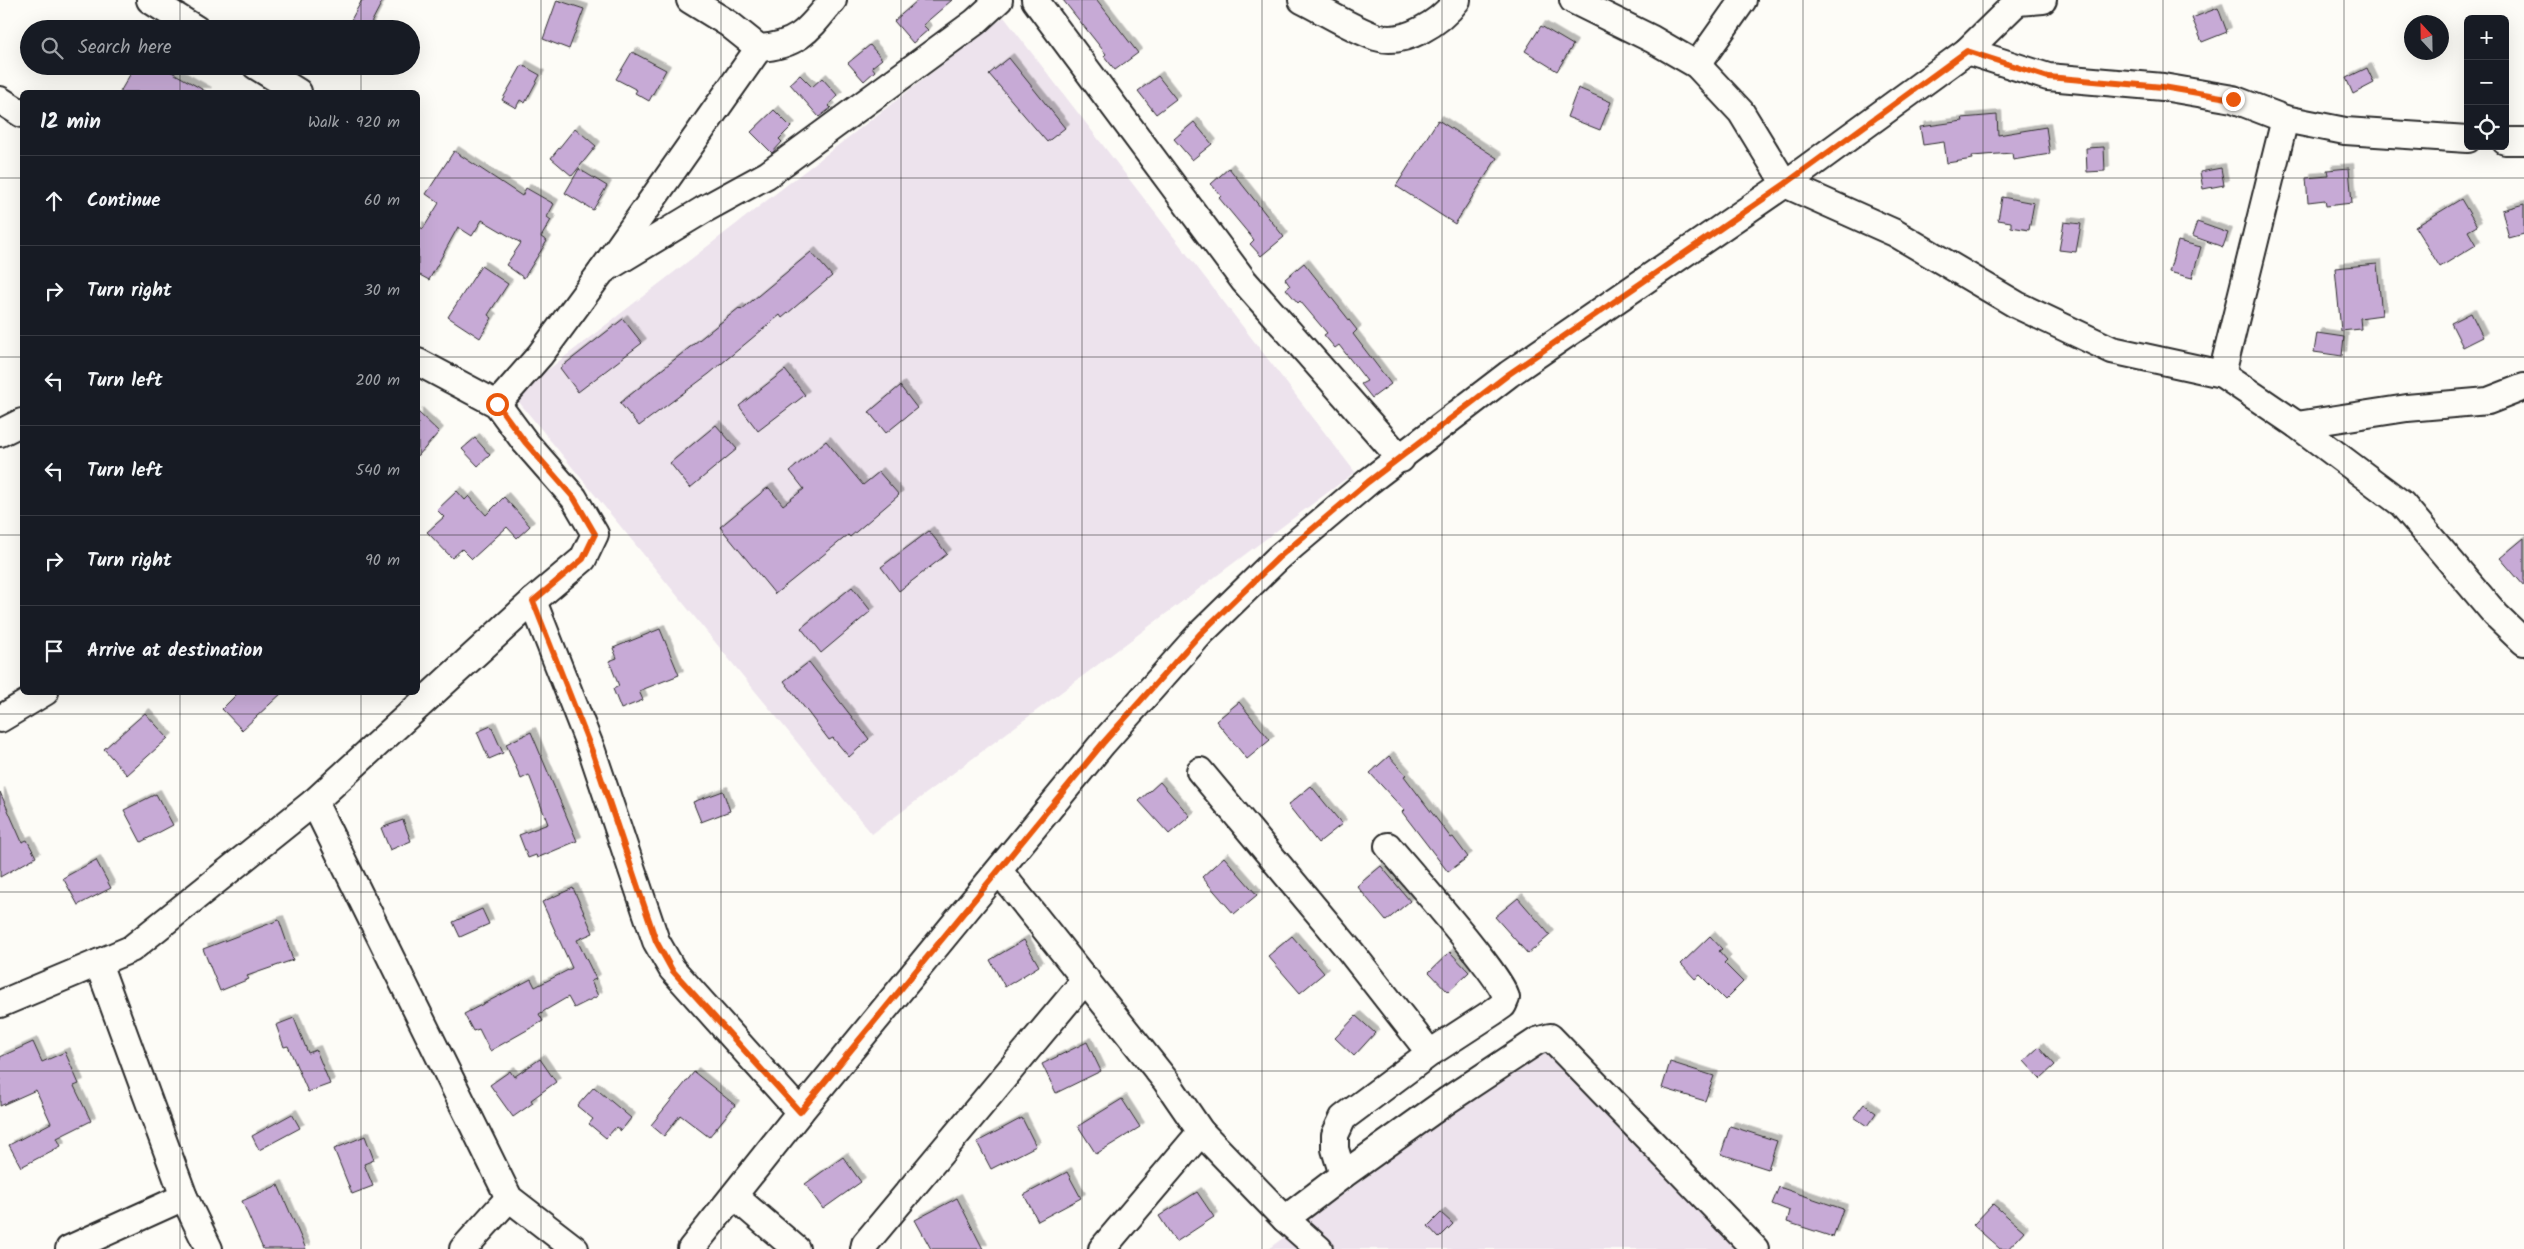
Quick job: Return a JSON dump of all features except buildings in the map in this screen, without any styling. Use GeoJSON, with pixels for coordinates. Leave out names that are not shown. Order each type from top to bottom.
{"type":"FeatureCollection","features":[{"type":"Feature","properties":{"kind":"street"},"geometry":{"type":"LineString","coordinates":[[150,0],[182,20]]}},
{"type":"Feature","properties":{"kind":"street"},"geometry":{"type":"LineString","coordinates":[[690,0],[729,24],[759,48],[774,47],[794,40],[812,27],[833,0]]}},
{"type":"Feature","properties":{"kind":"street"},"geometry":{"type":"LineString","coordinates":[[602,272],[703,210],[768,175],[967,28],[999,0]]}},
{"type":"Feature","properties":{"kind":"street"},"geometry":{"type":"LineString","coordinates":[[1035,0],[1244,281],[1401,459]]}},
{"type":"Feature","properties":{"kind":"street"},"geometry":{"type":"LineString","coordinates":[[1302,0],[1377,37],[1396,38],[1414,33],[1433,23],[1457,0]]}},
{"type":"Feature","properties":{"kind":"street"},"geometry":{"type":"LineString","coordinates":[[1573,0],[1652,39],[1697,65],[1741,112],[1785,184],[1895,233],[2017,305],[2112,350],[2222,374],[2297,425],[2402,504],[2496,615],[2524,642]]}},
{"type":"Feature","properties":{"kind":"street"},"geometry":{"type":"LineString","coordinates":[[1697,65],[1743,0]]}},
{"type":"Feature","properties":{"kind":"street"},"geometry":{"type":"LineString","coordinates":[[691,1249],[800,1112],[1103,743],[1200,634],[1278,558],[1368,482],[1401,459],[1509,374],[1785,184],[1967,51],[2027,1]]}},
{"type":"Feature","properties":{"kind":"street"},"geometry":{"type":"LineString","coordinates":[[497,404],[540,355],[602,272],[759,48]]}},
{"type":"Feature","properties":{"kind":"street"},"geometry":{"type":"LineString","coordinates":[[1967,51],[2048,77],[2163,87],[2233,99],[2284,119],[2344,131],[2464,139]]}},
{"type":"Feature","properties":{"kind":"street"},"geometry":{"type":"LineString","coordinates":[[271,75],[295,90]]}},
{"type":"Feature","properties":{"kind":"street"},"geometry":{"type":"LineString","coordinates":[[0,100],[20,113]]}},
{"type":"Feature","properties":{"kind":"street"},"geometry":{"type":"LineString","coordinates":[[2222,374],[2284,119]]}},
{"type":"Feature","properties":{"kind":"street"},"geometry":{"type":"LineString","coordinates":[[2509,141],[2524,141]]}},
{"type":"Feature","properties":{"kind":"street"},"geometry":{"type":"LineString","coordinates":[[0,1004],[131,949],[314,802],[533,601],[583,559],[595,534],[574,498],[525,442],[497,404],[420,363]]}},
{"type":"Feature","properties":{"kind":"street"},"geometry":{"type":"LineString","coordinates":[[2297,425],[2407,408],[2488,401],[2524,387]]}},
{"type":"Feature","properties":{"kind":"street"},"geometry":{"type":"LineString","coordinates":[[0,433],[20,423]]}},
{"type":"Feature","properties":{"kind":"street"},"geometry":{"type":"LineString","coordinates":[[533,601],[592,751],[656,941],[672,970],[800,1112]]}},
{"type":"Feature","properties":{"kind":"street"},"geometry":{"type":"LineString","coordinates":[[0,719],[40,695]]}},
{"type":"Feature","properties":{"kind":"street"},"geometry":{"type":"LineString","coordinates":[[1200,771],[1351,952],[1430,1053]]}},
{"type":"Feature","properties":{"kind":"street"},"geometry":{"type":"LineString","coordinates":[[314,802],[509,1198],[575,1249]]}},
{"type":"Feature","properties":{"kind":"street"},"geometry":{"type":"LineString","coordinates":[[1343,1175],[1335,1149],[1335,1135],[1343,1118],[1430,1053],[1503,1005],[1506,998],[1506,992],[1481,958],[1388,846]]}},
{"type":"Feature","properties":{"kind":"street"},"geometry":{"type":"LineString","coordinates":[[999,871],[1166,1081],[1201,1132],[1285,1220],[1319,1249]]}},
{"type":"Feature","properties":{"kind":"street"},"geometry":{"type":"LineString","coordinates":[[98,963],[184,1197],[209,1249]]}},
{"type":"Feature","properties":{"kind":"street"},"geometry":{"type":"LineString","coordinates":[[864,1249],[865,1244],[1086,979]]}},
{"type":"Feature","properties":{"kind":"street"},"geometry":{"type":"LineString","coordinates":[[1285,1220],[1343,1175],[1448,1100],[1537,1041],[1550,1037],[1755,1249]]}},
{"type":"Feature","properties":{"kind":"street"},"geometry":{"type":"LineString","coordinates":[[1102,1249],[1201,1132]]}},
{"type":"Feature","properties":{"kind":"street"},"geometry":{"type":"LineString","coordinates":[[734,1196],[796,1249]]}},
{"type":"Feature","properties":{"kind":"street"},"geometry":{"type":"LineString","coordinates":[[69,1249],[184,1197]]}},
{"type":"Feature","properties":{"kind":"street"},"geometry":{"type":"LineString","coordinates":[[463,1249],[509,1198]]}},
{"type":"Feature","properties":{"kind":"shaded area"},"geometry":{"type":"Polygon","coordinates":[[[1004,17],[1355,472],[872,834],[514,396],[1004,17]]]}},
{"type":"Feature","properties":{"kind":"shaded area"},"geometry":{"type":"Polygon","coordinates":[[[1545,1046],[1739,1249],[1268,1249],[1545,1046]]]}},
{"type":"Feature","properties":{"kind":"route"},"geometry":{"type":"LineString","coordinates":[[497,404],[525,442],[574,498],[595,534],[583,559],[533,601],[592,751],[646,905],[656,941],[672,970],[800,1112],[1103,743],[1200,634],[1278,558],[1368,482],[1401,459],[1509,374],[1785,184],[1967,51],[2048,77],[2163,87],[2233,99]]}}]}
